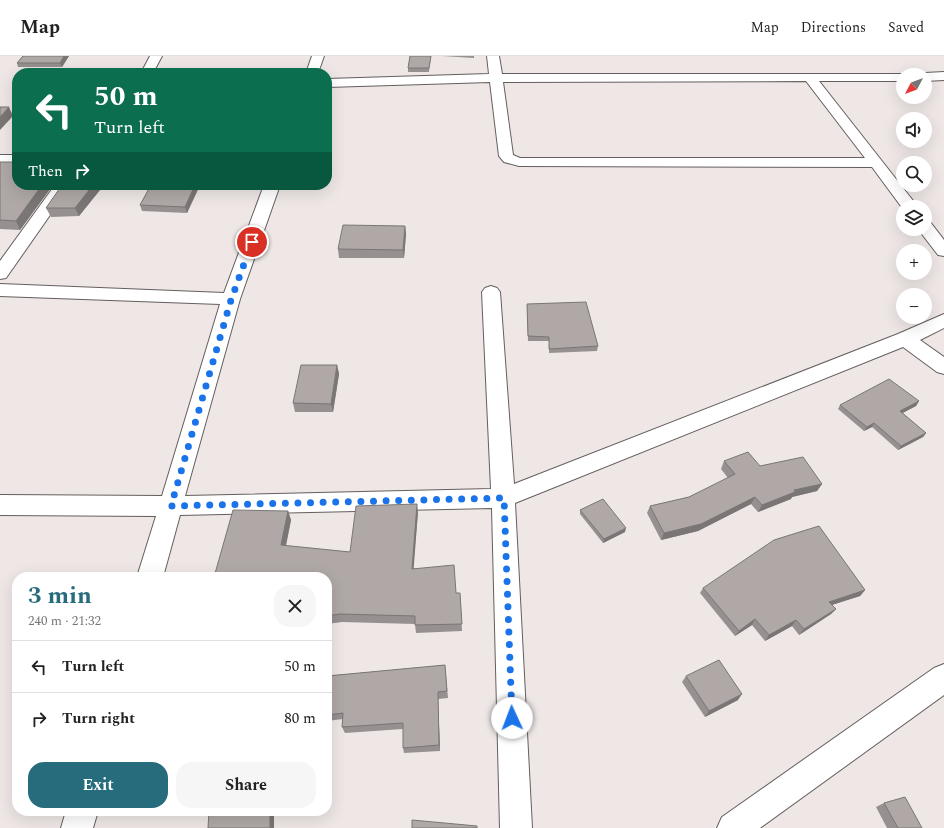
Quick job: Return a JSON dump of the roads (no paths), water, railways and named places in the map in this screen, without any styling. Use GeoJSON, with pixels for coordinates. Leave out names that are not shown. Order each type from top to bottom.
{"type":"FeatureCollection","features":[{"type":"Feature","properties":{"kind":"street"},"geometry":{"type":"LineString","coordinates":[[150,68],[156,56]]}},
{"type":"Feature","properties":{"kind":"street"},"geometry":{"type":"LineString","coordinates":[[314,68],[318,56]]}},
{"type":"Feature","properties":{"kind":"street"},"geometry":{"type":"LineString","coordinates":[[493,56],[506,156],[509,159],[519,162],[876,163]]}},
{"type":"Feature","properties":{"kind":"street"},"geometry":{"type":"LineString","coordinates":[[932,77],[944,76]]}},
{"type":"Feature","properties":{"kind":"street"},"geometry":{"type":"LineString","coordinates":[[809,77],[905,200]]}},
{"type":"Feature","properties":{"kind":"street"},"geometry":{"type":"LineString","coordinates":[[332,82],[496,78],[896,77]]}},
{"type":"Feature","properties":{"kind":"street"},"geometry":{"type":"LineString","coordinates":[[0,159],[12,159]]}},
{"type":"Feature","properties":{"kind":"street"},"geometry":{"type":"LineString","coordinates":[[0,274],[59,190]]}},
{"type":"Feature","properties":{"kind":"street"},"geometry":{"type":"LineString","coordinates":[[151,572],[231,300],[270,190]]}},
{"type":"Feature","properties":{"kind":"street"},"geometry":{"type":"LineString","coordinates":[[932,236],[944,252]]}},
{"type":"Feature","properties":{"kind":"street"},"geometry":{"type":"LineString","coordinates":[[0,290],[231,300]]}},
{"type":"Feature","properties":{"kind":"street"},"geometry":{"type":"LineString","coordinates":[[491,292],[504,498],[516,828]]}},
{"type":"Feature","properties":{"kind":"street"},"geometry":{"type":"LineString","coordinates":[[0,505],[171,506],[504,498],[905,339],[944,320]]}},
{"type":"Feature","properties":{"kind":"street"},"geometry":{"type":"LineString","coordinates":[[905,339],[944,367]]}},
{"type":"Feature","properties":{"kind":"street"},"geometry":{"type":"LineString","coordinates":[[733,828],[944,678]]}},
{"type":"Feature","properties":{"kind":"street"},"geometry":{"type":"LineString","coordinates":[[77,828],[81,816]]}}]}
